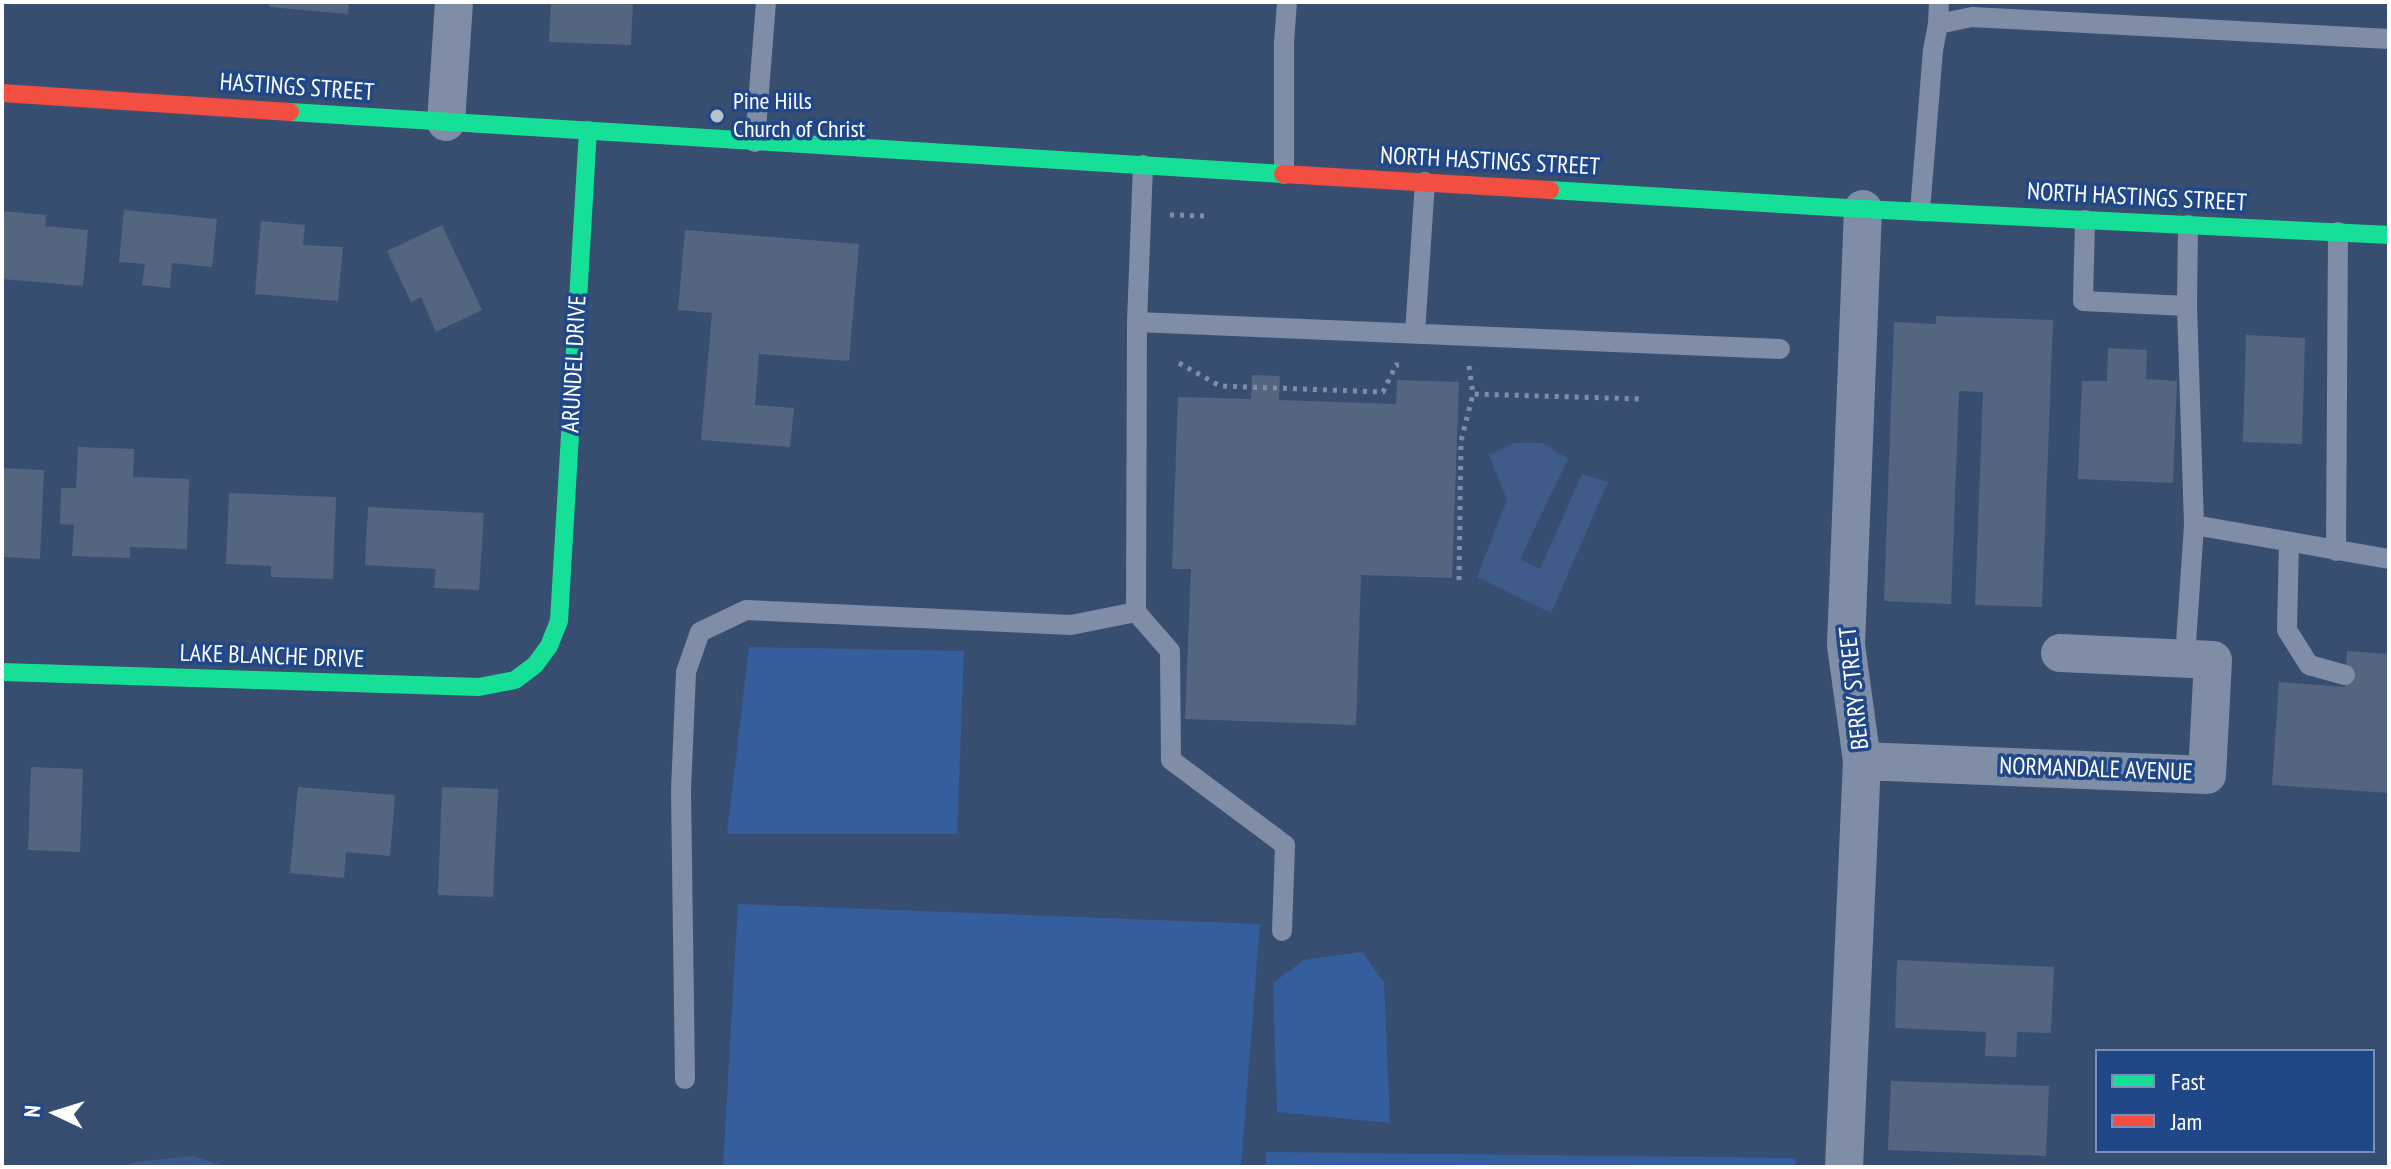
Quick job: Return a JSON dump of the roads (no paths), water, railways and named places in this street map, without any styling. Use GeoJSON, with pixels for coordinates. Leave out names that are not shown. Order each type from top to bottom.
{"type":"FeatureCollection","features":[{"type":"Feature","properties":{"kind":"street"},"geometry":{"type":"LineString","coordinates":[[446,122],[454,2]]}},
{"type":"Feature","properties":{"kind":"street","name":"HASTINGS STREET"},"geometry":{"type":"LineString","coordinates":[[2,93],[588,130]]}},
{"type":"Feature","properties":{"kind":"street","name":"NORTH HASTINGS STREET"},"geometry":{"type":"LineString","coordinates":[[588,130],[1863,209],[2389,235]]}},
{"type":"Feature","properties":{"kind":"street","name":"ARUNDEL DRIVE"},"geometry":{"type":"LineString","coordinates":[[535,665],[549,646],[559,621],[562,597],[588,130]]}},
{"type":"Feature","properties":{"kind":"street","name":"BERRY STREET"},"geometry":{"type":"LineString","coordinates":[[1844,1167],[1862,761],[1846,645],[1863,209]]}},
{"type":"Feature","properties":{"kind":"street","name":"NORMANDALE AVENUE"},"geometry":{"type":"LineString","coordinates":[[1862,761],[2207,775],[2213,660],[2060,653]]}},
{"type":"Feature","properties":{"kind":"street","name":"LAKE BLANCHE DRIVE"},"geometry":{"type":"LineString","coordinates":[[2,672],[479,687],[515,680],[535,665]]}},
{"type":"Feature","properties":{"kind":"lane"},"geometry":{"type":"LineString","coordinates":[[755,142],[766,2]]}},
{"type":"Feature","properties":{"kind":"lane"},"geometry":{"type":"LineString","coordinates":[[1284,174],[1287,2]]}},
{"type":"Feature","properties":{"kind":"lane"},"geometry":{"type":"LineString","coordinates":[[1920,211],[1939,2]]}},
{"type":"Feature","properties":{"kind":"lane"},"geometry":{"type":"LineString","coordinates":[[1938,24],[1972,17],[2389,39]]}},
{"type":"Feature","properties":{"kind":"lane"},"geometry":{"type":"LineString","coordinates":[[1143,165],[1137,322],[1136,612],[1170,651],[1171,760],[1285,845],[1282,931]]}},
{"type":"Feature","properties":{"kind":"lane"},"geometry":{"type":"LineString","coordinates":[[1415,333],[1425,182]]}},
{"type":"Feature","properties":{"kind":"lane"},"geometry":{"type":"LineString","coordinates":[[2085,220],[2083,301],[2187,306]]}},
{"type":"Feature","properties":{"kind":"lane"},"geometry":{"type":"LineString","coordinates":[[2185,658],[2194,525],[2187,306],[2188,225]]}},
{"type":"Feature","properties":{"kind":"lane"},"geometry":{"type":"LineString","coordinates":[[2336,551],[2338,232]]}},
{"type":"Feature","properties":{"kind":"lane"},"geometry":{"type":"LineString","coordinates":[[1137,322],[1780,349]]}},
{"type":"Feature","properties":{"kind":"lane"},"geometry":{"type":"LineString","coordinates":[[2194,525],[2389,559]]}},
{"type":"Feature","properties":{"kind":"lane"},"geometry":{"type":"LineString","coordinates":[[2289,542],[2287,630],[2309,665],[2345,675]]}},
{"type":"Feature","properties":{"kind":"lane"},"geometry":{"type":"LineString","coordinates":[[685,1079],[681,790],[686,672],[700,632],[746,610],[1071,625],[1136,612]]}},
{"type":"Feature","properties":{"kind":"place","name":"Pine Hills Church of Christ"},"geometry":{"type":"Point","coordinates":[717,116]}}]}
